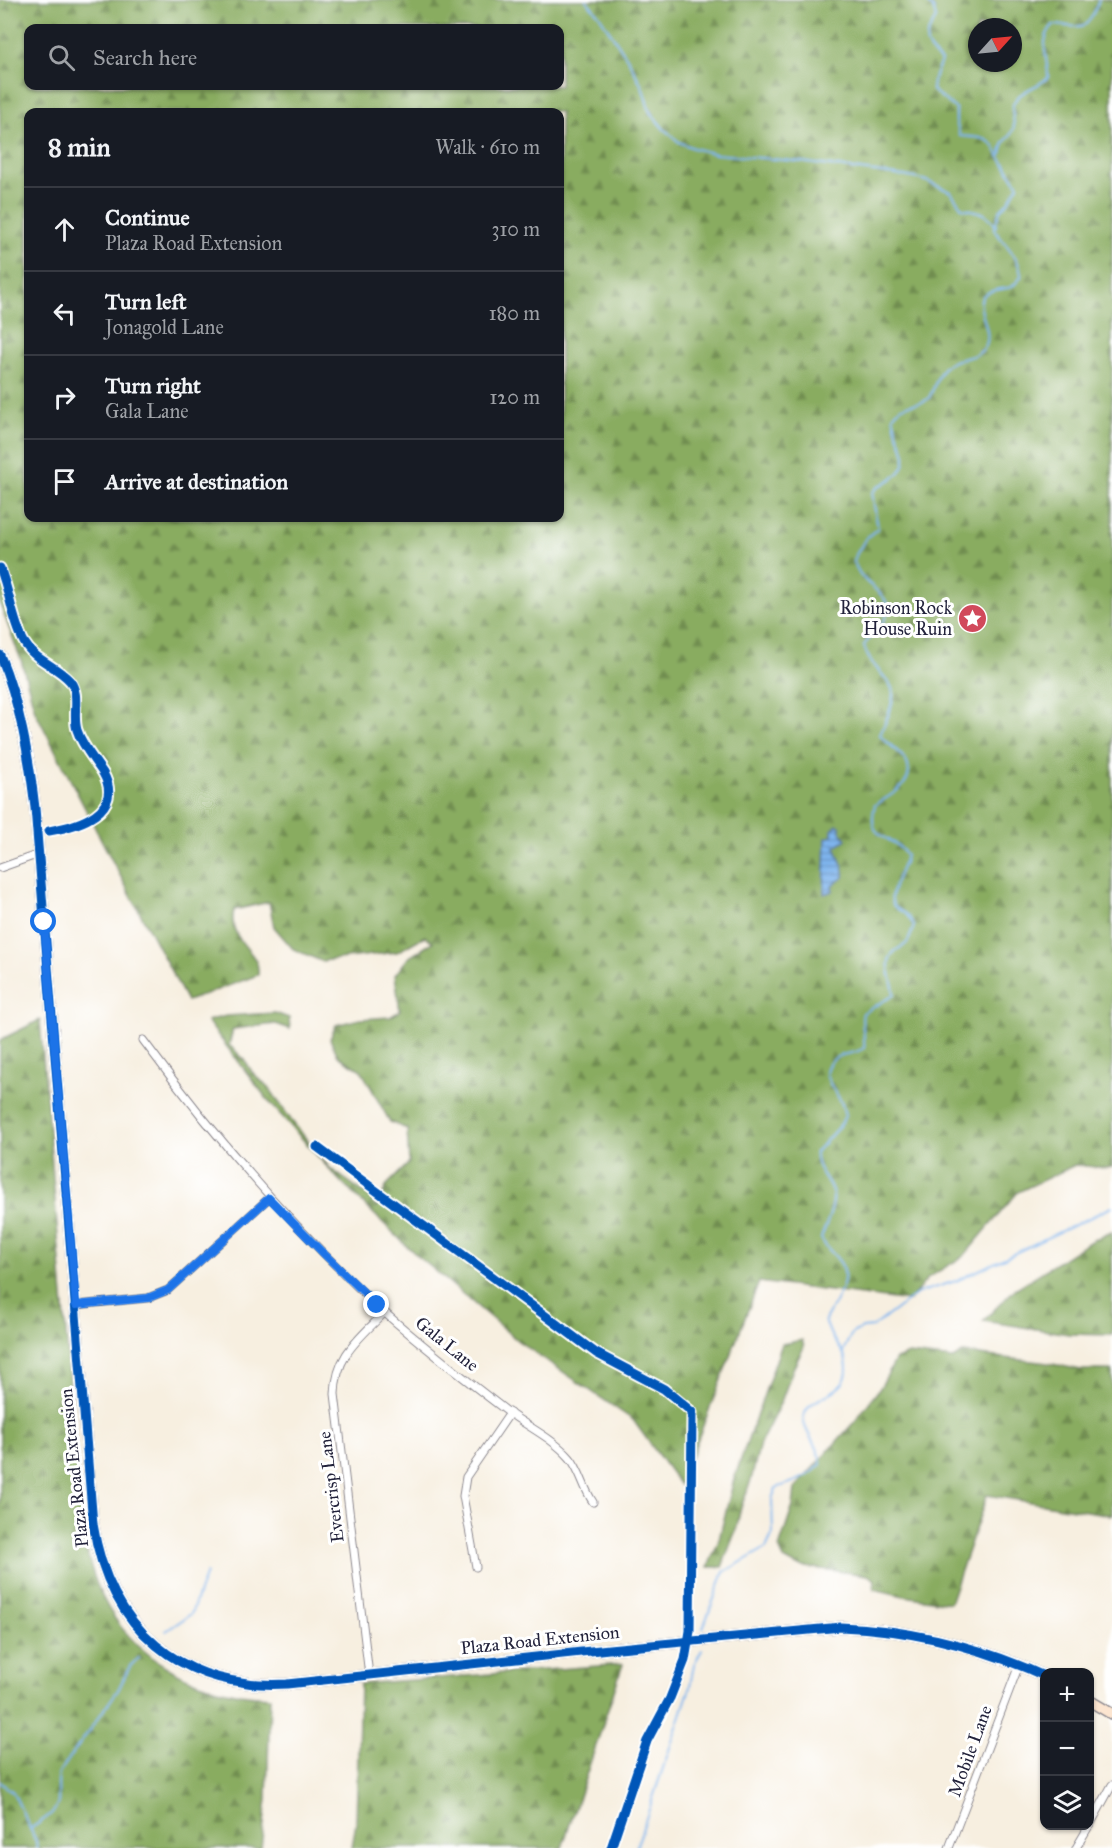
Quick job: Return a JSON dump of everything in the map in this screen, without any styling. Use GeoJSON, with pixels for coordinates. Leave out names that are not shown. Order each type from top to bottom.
{"type":"FeatureCollection","features":[{"type":"Feature","properties":{"kind":"street","name":"Plaza Road Extension"},"geometry":{"type":"LineString","coordinates":[[0,655],[17,704],[29,761],[39,854],[96,1545],[108,1581],[127,1614],[152,1641],[171,1656],[201,1672],[247,1684],[270,1685],[804,1629],[872,1628],[932,1637],[964,1645],[1040,1674]]}},
{"type":"Feature","properties":{"kind":"street"},"geometry":{"type":"LineString","coordinates":[[0,868],[39,854]]}},
{"type":"Feature","properties":{"kind":"street","name":"Gala Lane"},"geometry":{"type":"LineString","coordinates":[[143,1040],[218,1139],[269,1198],[385,1312],[433,1354],[561,1449],[578,1470],[585,1491],[592,1502]]}},
{"type":"Feature","properties":{"kind":"street"},"geometry":{"type":"LineString","coordinates":[[76,1305],[148,1298],[168,1290],[269,1198]]}},
{"type":"Feature","properties":{"kind":"street","name":"Evercrisp Lane"},"geometry":{"type":"LineString","coordinates":[[369,1675],[335,1380],[338,1367],[349,1349],[385,1312]]}},
{"type":"Feature","properties":{"kind":"street"},"geometry":{"type":"LineString","coordinates":[[476,1567],[463,1496],[466,1477],[510,1413]]}},
{"type":"Feature","properties":{"kind":"street","name":"Mobile Lane"},"geometry":{"type":"LineString","coordinates":[[950,1848],[1019,1665]]}},
{"type":"Feature","properties":{"kind":"street"},"geometry":{"type":"LineString","coordinates":[[1094,1704],[1112,1714]]}},
{"type":"Feature","properties":{"kind":"street"},"geometry":{"type":"LineString","coordinates":[[1094,1816],[1112,1785]]}},
{"type":"Feature","properties":{"kind":"street"},"geometry":{"type":"LineString","coordinates":[[1076,1848],[1086,1830]]}},
{"type":"Feature","properties":{"kind":"green space"},"geometry":{"type":"Polygon","coordinates":[[[0,0],[1112,0],[1112,1167],[1075,1165],[1018,1192],[964,1256],[929,1277],[909,1301],[759,1282],[680,1485],[633,1420],[518,1341],[411,1250],[338,1179],[271,1104],[207,1021],[226,1016],[275,1013],[289,1018],[290,1029],[276,1024],[233,1029],[229,1045],[270,1089],[291,1120],[330,1168],[371,1198],[376,1208],[387,1185],[409,1163],[407,1129],[390,1122],[361,1070],[338,1056],[330,1039],[336,1025],[360,1019],[390,1017],[400,1011],[395,975],[408,958],[433,942],[425,936],[397,952],[321,961],[293,949],[274,927],[269,902],[234,910],[235,931],[255,959],[258,975],[187,1001],[35,711],[21,660],[0,604],[0,0]]]}},
{"type":"Feature","properties":{"kind":"green space"},"geometry":{"type":"Polygon","coordinates":[[[40,1020],[82,1525],[89,1561],[102,1596],[115,1619],[131,1639],[150,1656],[194,1681],[219,1689],[270,1697],[267,1799],[261,1848],[0,1848],[0,1040],[40,1020]]]}},
{"type":"Feature","properties":{"kind":"green space"},"geometry":{"type":"Polygon","coordinates":[[[1112,1232],[1112,1335],[1069,1334],[983,1321],[1015,1289],[1091,1241],[1112,1232]]]}},
{"type":"Feature","properties":{"kind":"green space"},"geometry":{"type":"Polygon","coordinates":[[[802,1340],[804,1347],[760,1444],[737,1527],[722,1567],[708,1567],[718,1543],[734,1479],[782,1344],[802,1340]]]}},
{"type":"Feature","properties":{"kind":"green space"},"geometry":{"type":"Polygon","coordinates":[[[963,1353],[1048,1363],[1081,1370],[1112,1370],[1112,1515],[987,1495],[950,1603],[874,1589],[875,1580],[868,1575],[797,1566],[784,1559],[779,1548],[793,1506],[795,1488],[856,1420],[880,1388],[896,1359],[909,1354],[953,1359],[963,1353]]]}},
{"type":"Feature","properties":{"kind":"green space"},"geometry":{"type":"Polygon","coordinates":[[[623,1664],[562,1848],[352,1848],[356,1822],[360,1684],[623,1664]]]}},
{"type":"Feature","properties":{"kind":"water"},"geometry":{"type":"Polygon","coordinates":[[[837,825],[840,826],[840,831],[846,839],[836,846],[844,869],[844,877],[832,885],[833,891],[824,894],[826,838],[832,836],[832,830],[837,825]]]}},
{"type":"Feature","properties":{"kind":"waterway"},"geometry":{"type":"LineString","coordinates":[[586,0],[599,15],[629,61],[642,86],[650,112],[679,142],[716,154],[794,161],[924,180],[951,192],[962,208],[985,214],[996,226]]}},
{"type":"Feature","properties":{"kind":"waterway"},"geometry":{"type":"LineString","coordinates":[[923,0],[933,8],[936,18],[926,41],[930,50],[941,61],[932,90],[956,109],[960,136],[988,141],[999,156]]}},
{"type":"Feature","properties":{"kind":"waterway"},"geometry":{"type":"LineString","coordinates":[[703,1628],[724,1572],[766,1548],[773,1533],[772,1499],[776,1488],[806,1476],[821,1464],[818,1451],[805,1427],[804,1416],[815,1402],[838,1388],[844,1382],[847,1373],[844,1354],[831,1335],[825,1320],[843,1285],[844,1271],[821,1238],[831,1210],[833,1195],[818,1165],[816,1152],[841,1124],[845,1116],[841,1102],[826,1073],[830,1062],[837,1057],[864,1048],[863,1013],[894,995],[889,961],[893,953],[906,944],[914,926],[907,915],[895,907],[892,901],[893,889],[906,855],[877,831],[873,817],[875,805],[905,783],[909,770],[902,755],[880,735],[893,699],[892,688],[870,660],[864,645],[883,622],[888,608],[881,594],[861,576],[853,560],[866,538],[878,528],[872,493],[898,474],[904,464],[905,454],[893,416],[902,407],[928,399],[945,366],[982,350],[986,345],[987,332],[981,300],[990,291],[1011,287],[1021,277],[1015,257],[994,229],[1000,210],[1008,202],[1018,185],[1000,157],[1004,143],[1014,126],[1013,106],[1020,95],[1048,77],[1045,50],[1048,31],[1053,25],[1084,25],[1091,18],[1099,0]]}},
{"type":"Feature","properties":{"kind":"waterway"},"geometry":{"type":"LineString","coordinates":[[843,1351],[852,1333],[873,1327],[918,1293],[956,1281],[1112,1207]]}},
{"type":"Feature","properties":{"kind":"waterway"},"geometry":{"type":"LineString","coordinates":[[166,1631],[191,1614],[206,1573]]}},
{"type":"Feature","properties":{"kind":"waterway"},"geometry":{"type":"LineString","coordinates":[[636,1848],[689,1691],[694,1664],[702,1650]]}},
{"type":"Feature","properties":{"kind":"waterway"},"geometry":{"type":"LineString","coordinates":[[30,1829],[47,1817],[57,1806],[59,1773],[118,1690],[130,1666],[139,1658]]}},
{"type":"Feature","properties":{"kind":"waterway"},"geometry":{"type":"LineString","coordinates":[[0,1782],[13,1792],[36,1841],[37,1848]]}},
{"type":"Feature","properties":{"kind":"cycle path"},"geometry":{"type":"LineString","coordinates":[[0,568],[24,642],[34,654],[65,676],[73,686],[76,698],[75,718],[79,736],[103,773],[108,786],[108,798],[95,815],[85,821],[49,831]]}},
{"type":"Feature","properties":{"kind":"cycle path"},"geometry":{"type":"LineString","coordinates":[[0,655],[23,730],[35,808],[93,1524],[102,1561],[115,1594],[133,1622],[156,1645],[183,1663],[214,1676],[249,1683],[287,1684],[609,1649],[841,1627],[894,1632],[945,1641],[995,1656],[1040,1674]]}},
{"type":"Feature","properties":{"kind":"cycle path"},"geometry":{"type":"LineString","coordinates":[[317,1147],[596,1353],[664,1389],[692,1412],[690,1631],[685,1660],[670,1698],[647,1741],[611,1848]]}},
{"type":"Feature","properties":{"kind":"place","name":"Robinson Rock House Ruin"},"geometry":{"type":"Point","coordinates":[973,618]}},
{"type":"Feature","properties":{"kind":"route"},"geometry":{"type":"LineString","coordinates":[[44,922],[76,1305],[148,1298],[168,1290],[269,1198],[377,1305]]}}]}
